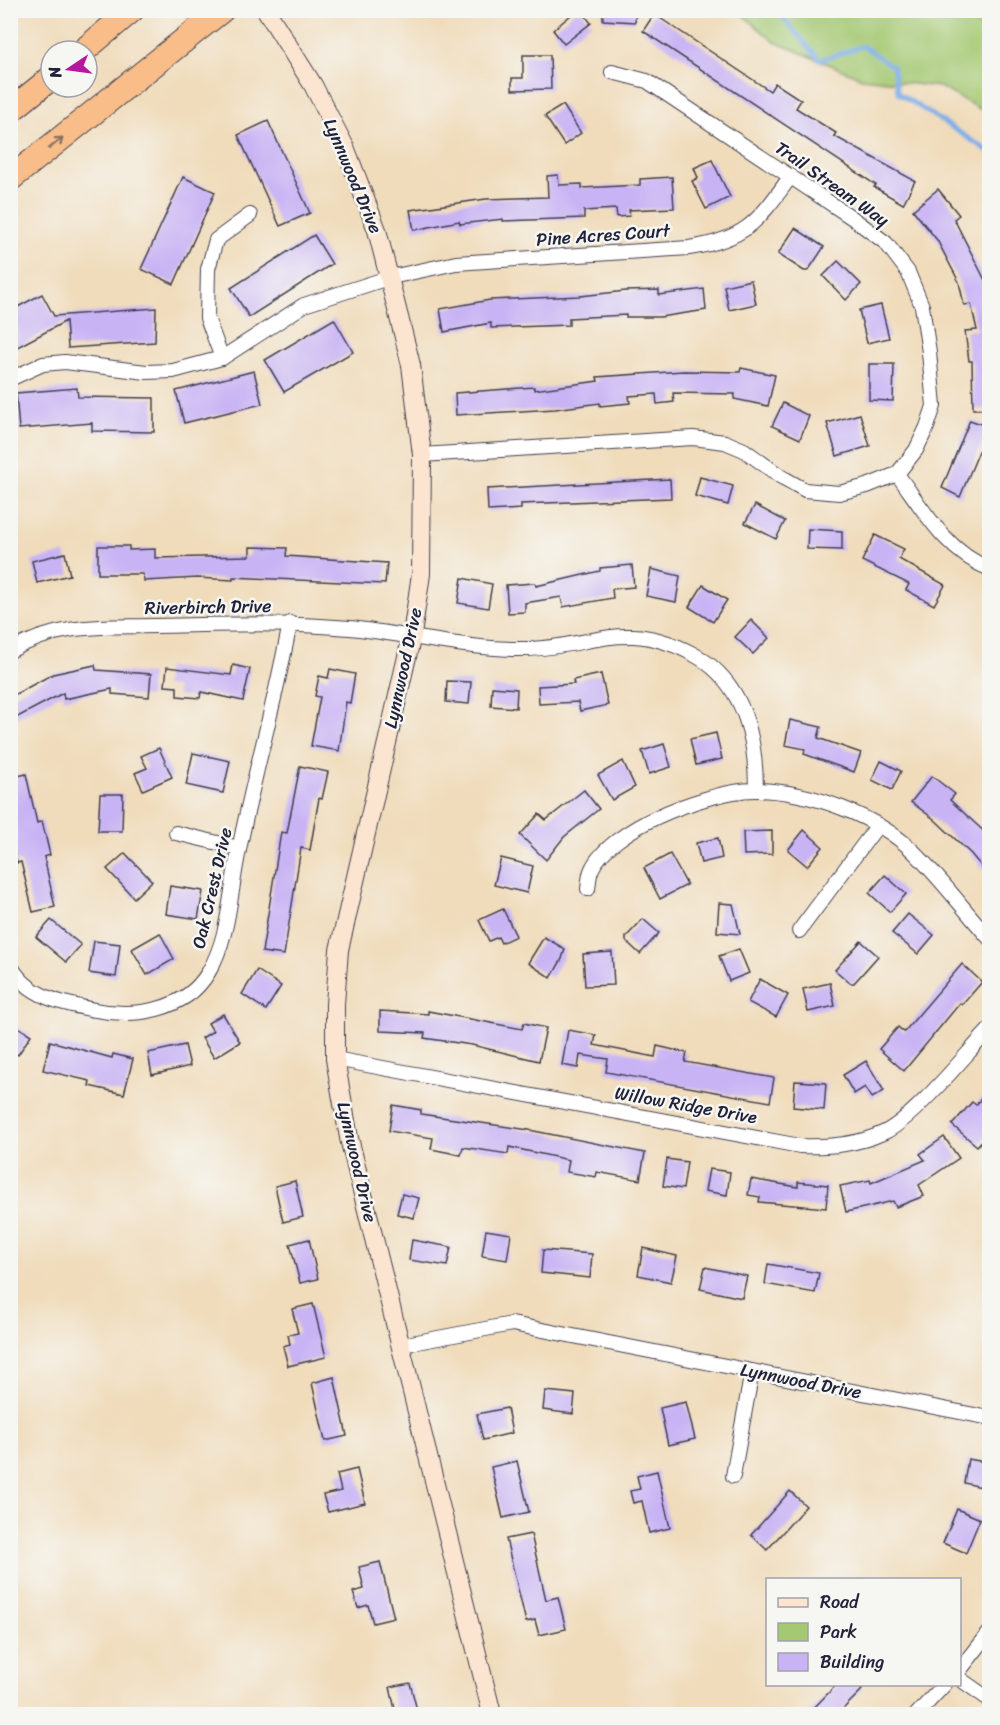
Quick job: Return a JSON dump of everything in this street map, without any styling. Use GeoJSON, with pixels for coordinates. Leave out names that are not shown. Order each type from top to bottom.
{"type":"FeatureCollection","features":[{"type":"Feature","properties":{"kind":"highway"},"geometry":{"type":"LineString","coordinates":[[97,39],[132,10]]}},
{"type":"Feature","properties":{"kind":"highway"},"geometry":{"type":"LineString","coordinates":[[10,179],[218,14]]}},
{"type":"Feature","properties":{"kind":"highway"},"geometry":{"type":"LineString","coordinates":[[10,111],[39,88]]}},
{"type":"Feature","properties":{"kind":"street","name":"Lynnwood Drive"},"geometry":{"type":"LineString","coordinates":[[266,10],[313,85],[345,147],[377,230],[391,277],[411,364],[422,455],[421,574],[412,635],[339,950],[334,1004],[335,1059],[349,1138],[492,1714]]}},
{"type":"Feature","properties":{"kind":"street","name":"Trail Stream Way"},"geometry":{"type":"LineString","coordinates":[[422,455],[693,438],[725,442],[744,450],[780,476],[805,490],[839,493],[867,486],[897,474],[916,450],[934,406],[922,306],[908,272],[885,243],[791,176],[647,81],[612,72]]}},
{"type":"Feature","properties":{"kind":"street","name":"Pine Acres Court"},"geometry":{"type":"LineString","coordinates":[[10,379],[43,364],[65,362],[146,372],[173,371],[222,358],[304,305],[391,277],[456,263],[689,248],[715,244],[743,233],[764,213],[791,176]]}},
{"type":"Feature","properties":{"kind":"street"},"geometry":{"type":"LineString","coordinates":[[222,358],[207,318],[208,269],[216,240],[250,215]]}},
{"type":"Feature","properties":{"kind":"street"},"geometry":{"type":"LineString","coordinates":[[897,474],[949,544],[968,560],[990,569]]}},
{"type":"Feature","properties":{"kind":"street","name":"Riverbirch Drive"},"geometry":{"type":"LineString","coordinates":[[10,651],[34,637],[93,626],[290,623],[526,649],[634,634],[666,642],[694,654],[719,672],[736,695],[749,721],[756,757],[756,790]]}},
{"type":"Feature","properties":{"kind":"street","name":"Oak Crest Drive"},"geometry":{"type":"LineString","coordinates":[[10,964],[30,988],[56,1002],[112,1014],[151,1012],[184,998],[208,974],[221,944],[239,848],[279,688],[290,623]]}},
{"type":"Feature","properties":{"kind":"street"},"geometry":{"type":"LineString","coordinates":[[588,889],[591,870],[606,851],[645,822],[687,803],[756,790],[811,798],[840,807],[878,825],[914,852],[990,939]]}},
{"type":"Feature","properties":{"kind":"street"},"geometry":{"type":"LineString","coordinates":[[800,931],[878,825]]}},
{"type":"Feature","properties":{"kind":"street"},"geometry":{"type":"LineString","coordinates":[[176,833],[239,848]]}},
{"type":"Feature","properties":{"kind":"street","name":"Willow Ridge Drive"},"geometry":{"type":"LineString","coordinates":[[335,1059],[800,1146],[833,1147],[858,1142],[887,1131],[919,1103],[990,1029]]}},
{"type":"Feature","properties":{"kind":"street","name":"Lynnwood Drive"},"geometry":{"type":"LineString","coordinates":[[401,1345],[512,1324],[990,1418]]}},
{"type":"Feature","properties":{"kind":"street"},"geometry":{"type":"LineString","coordinates":[[733,1476],[752,1371]]}},
{"type":"Feature","properties":{"kind":"street"},"geometry":{"type":"LineString","coordinates":[[961,1669],[990,1632]]}},
{"type":"Feature","properties":{"kind":"street"},"geometry":{"type":"LineString","coordinates":[[961,1680],[990,1700]]}},
{"type":"Feature","properties":{"kind":"street"},"geometry":{"type":"LineString","coordinates":[[916,1714],[943,1686]]}},
{"type":"Feature","properties":{"kind":"green space"},"geometry":{"type":"Polygon","coordinates":[[[738,11],[968,11],[977,24],[989,31],[989,114],[940,87],[862,78],[775,42],[738,11]]]}},
{"type":"Feature","properties":{"kind":"building"},"geometry":{"type":"Polygon","coordinates":[[[577,10],[581,10],[591,23],[564,44],[553,30],[577,10]]]}},
{"type":"Feature","properties":{"kind":"building"},"geometry":{"type":"Polygon","coordinates":[[[603,10],[636,10],[635,22],[603,20],[603,10]]]}},
{"type":"Feature","properties":{"kind":"building"},"geometry":{"type":"Polygon","coordinates":[[[654,14],[770,91],[775,83],[801,100],[796,108],[836,133],[834,136],[915,181],[903,204],[874,187],[876,185],[643,31],[654,14]]]}},
{"type":"Feature","properties":{"kind":"building"},"geometry":{"type":"Polygon","coordinates":[[[523,55],[550,55],[551,89],[512,90],[512,78],[523,78],[523,55]]]}},
{"type":"Feature","properties":{"kind":"building"},"geometry":{"type":"Polygon","coordinates":[[[563,105],[581,133],[564,145],[545,116],[563,105]]]}},
{"type":"Feature","properties":{"kind":"building"},"geometry":{"type":"Polygon","coordinates":[[[268,121],[310,213],[280,226],[238,135],[268,121]]]}},
{"type":"Feature","properties":{"kind":"building"},"geometry":{"type":"Polygon","coordinates":[[[712,160],[730,197],[706,209],[692,181],[698,178],[694,168],[712,160]]]}},
{"type":"Feature","properties":{"kind":"building"},"geometry":{"type":"Polygon","coordinates":[[[558,175],[559,185],[582,184],[582,188],[640,185],[640,179],[672,177],[674,208],[629,210],[630,216],[617,217],[616,209],[584,211],[584,218],[503,221],[503,219],[460,224],[459,221],[414,230],[410,210],[486,199],[548,197],[547,176],[558,175]]]}},
{"type":"Feature","properties":{"kind":"building"},"geometry":{"type":"Polygon","coordinates":[[[183,177],[215,192],[174,284],[141,269],[183,177]]]}},
{"type":"Feature","properties":{"kind":"building"},"geometry":{"type":"Polygon","coordinates":[[[938,189],[959,215],[954,219],[985,280],[990,279],[990,409],[973,409],[972,361],[969,361],[965,331],[977,330],[971,304],[964,305],[959,282],[937,240],[913,210],[938,189]]]}},
{"type":"Feature","properties":{"kind":"building"},"geometry":{"type":"Polygon","coordinates":[[[795,228],[824,247],[808,271],[804,271],[778,254],[795,228]]]}},
{"type":"Feature","properties":{"kind":"building"},"geometry":{"type":"Polygon","coordinates":[[[314,235],[332,264],[249,317],[231,288],[314,235]]]}},
{"type":"Feature","properties":{"kind":"building"},"geometry":{"type":"Polygon","coordinates":[[[838,261],[861,284],[846,300],[823,276],[838,261]]]}},
{"type":"Feature","properties":{"kind":"building"},"geometry":{"type":"Polygon","coordinates":[[[751,280],[756,304],[729,310],[724,286],[751,280]]]}},
{"type":"Feature","properties":{"kind":"building"},"geometry":{"type":"Polygon","coordinates":[[[704,289],[706,310],[660,317],[626,317],[626,315],[569,318],[569,325],[491,328],[491,323],[444,332],[440,309],[490,300],[659,290],[659,295],[704,289]]]}},
{"type":"Feature","properties":{"kind":"building"},"geometry":{"type":"Polygon","coordinates":[[[42,294],[54,316],[156,308],[155,342],[68,348],[66,321],[10,351],[10,311],[42,294]]]}},
{"type":"Feature","properties":{"kind":"building"},"geometry":{"type":"Polygon","coordinates":[[[881,305],[889,338],[867,343],[859,310],[881,305]]]}},
{"type":"Feature","properties":{"kind":"building"},"geometry":{"type":"Polygon","coordinates":[[[334,319],[353,352],[284,392],[265,360],[334,319]]]}},
{"type":"Feature","properties":{"kind":"building"},"geometry":{"type":"Polygon","coordinates":[[[869,364],[894,364],[893,401],[869,400],[869,364]]]}},
{"type":"Feature","properties":{"kind":"building"},"geometry":{"type":"Polygon","coordinates":[[[741,368],[775,375],[768,406],[734,399],[735,394],[673,393],[674,402],[657,404],[656,394],[629,396],[630,403],[600,406],[600,403],[555,409],[456,415],[455,393],[534,387],[534,390],[598,381],[597,377],[683,371],[740,372],[741,368]]]}},
{"type":"Feature","properties":{"kind":"building"},"geometry":{"type":"Polygon","coordinates":[[[254,371],[262,404],[184,423],[176,391],[254,371]]]}},
{"type":"Feature","properties":{"kind":"building"},"geometry":{"type":"Polygon","coordinates":[[[77,388],[78,397],[154,398],[154,432],[92,431],[92,423],[19,429],[16,393],[77,388]]]}},
{"type":"Feature","properties":{"kind":"building"},"geometry":{"type":"Polygon","coordinates":[[[783,403],[809,416],[800,439],[772,426],[783,403]]]}},
{"type":"Feature","properties":{"kind":"building"},"geometry":{"type":"Polygon","coordinates":[[[860,414],[870,446],[837,456],[827,423],[860,414]]]}},
{"type":"Feature","properties":{"kind":"building"},"geometry":{"type":"Polygon","coordinates":[[[970,420],[989,427],[960,497],[942,488],[970,420]]]}},
{"type":"Feature","properties":{"kind":"building"},"geometry":{"type":"Polygon","coordinates":[[[700,477],[733,486],[728,505],[695,496],[700,477]]]}},
{"type":"Feature","properties":{"kind":"building"},"geometry":{"type":"Polygon","coordinates":[[[670,479],[671,498],[521,504],[521,509],[488,511],[487,489],[670,479]]]}},
{"type":"Feature","properties":{"kind":"building"},"geometry":{"type":"Polygon","coordinates":[[[755,505],[785,521],[776,539],[745,523],[755,505]]]}},
{"type":"Feature","properties":{"kind":"building"},"geometry":{"type":"Polygon","coordinates":[[[808,529],[842,531],[842,550],[807,549],[808,529]]]}},
{"type":"Feature","properties":{"kind":"building"},"geometry":{"type":"Polygon","coordinates":[[[875,535],[904,549],[899,559],[945,585],[934,605],[906,590],[909,584],[862,561],[875,535]]]}},
{"type":"Feature","properties":{"kind":"building"},"geometry":{"type":"Polygon","coordinates":[[[98,546],[129,546],[129,550],[155,549],[155,558],[250,556],[250,547],[287,548],[286,556],[387,563],[385,584],[233,577],[233,580],[197,578],[144,581],[143,574],[98,574],[98,546]]]}},
{"type":"Feature","properties":{"kind":"building"},"geometry":{"type":"Polygon","coordinates":[[[65,553],[70,575],[37,583],[32,561],[65,553]]]}},
{"type":"Feature","properties":{"kind":"building"},"geometry":{"type":"Polygon","coordinates":[[[632,565],[634,587],[612,589],[613,598],[563,607],[561,597],[525,603],[525,612],[508,613],[506,585],[535,583],[536,586],[600,571],[600,568],[632,565]]]}},
{"type":"Feature","properties":{"kind":"building"},"geometry":{"type":"Polygon","coordinates":[[[651,569],[680,576],[676,602],[646,596],[651,569]]]}},
{"type":"Feature","properties":{"kind":"building"},"geometry":{"type":"Polygon","coordinates":[[[462,578],[492,584],[488,608],[458,603],[462,578]]]}},
{"type":"Feature","properties":{"kind":"building"},"geometry":{"type":"Polygon","coordinates":[[[703,585],[727,600],[713,622],[689,607],[703,585]]]}},
{"type":"Feature","properties":{"kind":"building"},"geometry":{"type":"Polygon","coordinates":[[[751,620],[769,638],[753,654],[735,637],[751,620]]]}},
{"type":"Feature","properties":{"kind":"building"},"geometry":{"type":"Polygon","coordinates":[[[95,665],[96,670],[151,674],[149,697],[112,694],[112,689],[64,699],[63,693],[10,721],[10,697],[53,674],[95,665]]]}},
{"type":"Feature","properties":{"kind":"building"},"geometry":{"type":"Polygon","coordinates":[[[233,665],[250,669],[243,701],[201,692],[200,698],[177,696],[177,687],[165,686],[167,667],[231,675],[233,665]]]}},
{"type":"Feature","properties":{"kind":"building"},"geometry":{"type":"Polygon","coordinates":[[[330,669],[355,674],[350,703],[346,702],[339,751],[311,746],[320,697],[315,696],[319,676],[328,678],[330,669]]]}},
{"type":"Feature","properties":{"kind":"building"},"geometry":{"type":"Polygon","coordinates":[[[601,674],[608,705],[580,711],[578,702],[539,704],[538,686],[574,684],[573,680],[601,674]]]}},
{"type":"Feature","properties":{"kind":"building"},"geometry":{"type":"Polygon","coordinates":[[[447,681],[471,682],[469,704],[446,702],[447,681]]]}},
{"type":"Feature","properties":{"kind":"building"},"geometry":{"type":"Polygon","coordinates":[[[492,687],[517,689],[516,708],[491,706],[492,687]]]}},
{"type":"Feature","properties":{"kind":"building"},"geometry":{"type":"Polygon","coordinates":[[[790,720],[821,727],[818,738],[861,753],[854,772],[804,754],[805,749],[785,745],[790,720]]]}},
{"type":"Feature","properties":{"kind":"building"},"geometry":{"type":"Polygon","coordinates":[[[716,733],[722,759],[696,765],[690,739],[716,733]]]}},
{"type":"Feature","properties":{"kind":"building"},"geometry":{"type":"Polygon","coordinates":[[[664,744],[671,767],[649,774],[642,751],[664,744]]]}},
{"type":"Feature","properties":{"kind":"building"},"geometry":{"type":"Polygon","coordinates":[[[159,748],[172,777],[143,790],[135,773],[147,768],[141,756],[159,748]]]}},
{"type":"Feature","properties":{"kind":"building"},"geometry":{"type":"Polygon","coordinates":[[[193,753],[230,761],[223,793],[186,785],[193,753]]]}},
{"type":"Feature","properties":{"kind":"building"},"geometry":{"type":"Polygon","coordinates":[[[623,761],[635,787],[612,800],[598,775],[623,761]]]}},
{"type":"Feature","properties":{"kind":"building"},"geometry":{"type":"Polygon","coordinates":[[[881,761],[901,771],[892,790],[872,780],[881,761]]]}},
{"type":"Feature","properties":{"kind":"building"},"geometry":{"type":"Polygon","coordinates":[[[300,766],[328,772],[322,799],[319,798],[310,850],[301,848],[284,955],[262,952],[281,832],[287,833],[300,766]]]}},
{"type":"Feature","properties":{"kind":"building"},"geometry":{"type":"Polygon","coordinates":[[[26,774],[37,823],[42,821],[50,855],[44,857],[55,907],[33,912],[21,862],[17,863],[10,834],[10,829],[15,828],[10,809],[10,778],[26,774]]]}},
{"type":"Feature","properties":{"kind":"building"},"geometry":{"type":"Polygon","coordinates":[[[932,776],[955,794],[950,800],[990,837],[990,877],[971,854],[934,819],[911,802],[932,776]]]}},
{"type":"Feature","properties":{"kind":"building"},"geometry":{"type":"Polygon","coordinates":[[[584,790],[599,809],[564,837],[546,860],[520,835],[539,814],[546,820],[584,790]]]}},
{"type":"Feature","properties":{"kind":"building"},"geometry":{"type":"Polygon","coordinates":[[[100,794],[123,794],[122,831],[98,831],[100,794]]]}},
{"type":"Feature","properties":{"kind":"building"},"geometry":{"type":"Polygon","coordinates":[[[804,830],[823,847],[807,866],[788,850],[804,830]]]}},
{"type":"Feature","properties":{"kind":"building"},"geometry":{"type":"Polygon","coordinates":[[[772,831],[772,854],[744,855],[743,832],[772,831]]]}},
{"type":"Feature","properties":{"kind":"building"},"geometry":{"type":"Polygon","coordinates":[[[718,838],[722,858],[701,863],[696,843],[718,838]]]}},
{"type":"Feature","properties":{"kind":"building"},"geometry":{"type":"Polygon","coordinates":[[[125,853],[152,881],[134,898],[107,869],[125,853]]]}},
{"type":"Feature","properties":{"kind":"building"},"geometry":{"type":"Polygon","coordinates":[[[670,854],[687,885],[660,899],[644,868],[670,854]]]}},
{"type":"Feature","properties":{"kind":"building"},"geometry":{"type":"Polygon","coordinates":[[[501,858],[533,866],[527,893],[494,885],[501,858]]]}},
{"type":"Feature","properties":{"kind":"building"},"geometry":{"type":"Polygon","coordinates":[[[885,875],[906,894],[890,912],[869,893],[885,875]]]}},
{"type":"Feature","properties":{"kind":"building"},"geometry":{"type":"Polygon","coordinates":[[[170,886],[203,891],[198,919],[166,914],[170,886]]]}},
{"type":"Feature","properties":{"kind":"building"},"geometry":{"type":"Polygon","coordinates":[[[719,903],[733,904],[740,934],[717,932],[719,903]]]}},
{"type":"Feature","properties":{"kind":"building"},"geometry":{"type":"Polygon","coordinates":[[[503,909],[516,936],[501,943],[498,937],[489,941],[479,920],[503,909]]]}},
{"type":"Feature","properties":{"kind":"building"},"geometry":{"type":"Polygon","coordinates":[[[908,914],[934,935],[918,954],[892,933],[908,914]]]}},
{"type":"Feature","properties":{"kind":"building"},"geometry":{"type":"Polygon","coordinates":[[[643,919],[659,933],[640,954],[626,941],[626,937],[643,919]]]}},
{"type":"Feature","properties":{"kind":"building"},"geometry":{"type":"Polygon","coordinates":[[[51,920],[81,945],[66,962],[36,937],[51,920]]]}},
{"type":"Feature","properties":{"kind":"building"},"geometry":{"type":"Polygon","coordinates":[[[160,933],[174,959],[147,975],[132,949],[160,933]]]}},
{"type":"Feature","properties":{"kind":"building"},"geometry":{"type":"Polygon","coordinates":[[[544,937],[565,949],[551,978],[528,963],[544,937]]]}},
{"type":"Feature","properties":{"kind":"building"},"geometry":{"type":"Polygon","coordinates":[[[94,941],[120,944],[116,977],[89,973],[94,941]]]}},
{"type":"Feature","properties":{"kind":"building"},"geometry":{"type":"Polygon","coordinates":[[[861,941],[878,956],[854,983],[850,983],[835,970],[861,941]]]}},
{"type":"Feature","properties":{"kind":"building"},"geometry":{"type":"Polygon","coordinates":[[[739,949],[749,973],[729,981],[719,956],[739,949]]]}},
{"type":"Feature","properties":{"kind":"building"},"geometry":{"type":"Polygon","coordinates":[[[612,952],[614,985],[585,986],[583,954],[612,952]]]}},
{"type":"Feature","properties":{"kind":"building"},"geometry":{"type":"Polygon","coordinates":[[[962,964],[982,982],[962,1005],[960,1003],[904,1071],[879,1049],[898,1027],[904,1032],[962,964]]]}},
{"type":"Feature","properties":{"kind":"building"},"geometry":{"type":"Polygon","coordinates":[[[257,970],[281,986],[266,1010],[242,994],[257,970]]]}},
{"type":"Feature","properties":{"kind":"building"},"geometry":{"type":"Polygon","coordinates":[[[760,979],[788,995],[776,1017],[748,1002],[760,979]]]}},
{"type":"Feature","properties":{"kind":"building"},"geometry":{"type":"Polygon","coordinates":[[[830,983],[835,1006],[808,1012],[803,989],[830,983]]]}},
{"type":"Feature","properties":{"kind":"building"},"geometry":{"type":"Polygon","coordinates":[[[380,1011],[428,1014],[428,1011],[522,1029],[524,1023],[546,1028],[539,1061],[472,1045],[424,1038],[425,1033],[380,1031],[380,1011]]]}},
{"type":"Feature","properties":{"kind":"building"},"geometry":{"type":"Polygon","coordinates":[[[223,1014],[240,1042],[214,1058],[202,1038],[213,1031],[208,1023],[223,1014]]]}},
{"type":"Feature","properties":{"kind":"building"},"geometry":{"type":"Polygon","coordinates":[[[10,1022],[31,1035],[18,1055],[10,1050],[10,1022]]]}},
{"type":"Feature","properties":{"kind":"building"},"geometry":{"type":"Polygon","coordinates":[[[568,1030],[596,1035],[594,1045],[655,1057],[657,1046],[687,1053],[685,1062],[774,1078],[770,1102],[606,1072],[608,1059],[580,1055],[578,1068],[562,1065],[568,1030]]]}},
{"type":"Feature","properties":{"kind":"building"},"geometry":{"type":"Polygon","coordinates":[[[50,1041],[112,1058],[113,1054],[133,1059],[124,1094],[89,1086],[90,1081],[43,1070],[50,1041]]]}},
{"type":"Feature","properties":{"kind":"building"},"geometry":{"type":"Polygon","coordinates":[[[185,1045],[190,1066],[152,1075],[148,1053],[185,1045]]]}},
{"type":"Feature","properties":{"kind":"building"},"geometry":{"type":"Polygon","coordinates":[[[866,1061],[884,1091],[872,1098],[865,1087],[854,1094],[843,1075],[866,1061]]]}},
{"type":"Feature","properties":{"kind":"building"},"geometry":{"type":"Polygon","coordinates":[[[795,1081],[826,1083],[824,1110],[793,1107],[795,1081]]]}},
{"type":"Feature","properties":{"kind":"building"},"geometry":{"type":"Polygon","coordinates":[[[990,1087],[990,1132],[977,1146],[952,1125],[972,1102],[976,1105],[990,1087]]]}},
{"type":"Feature","properties":{"kind":"building"},"geometry":{"type":"Polygon","coordinates":[[[393,1105],[421,1110],[421,1114],[529,1130],[645,1153],[640,1180],[597,1172],[596,1177],[567,1172],[569,1160],[509,1147],[508,1154],[463,1147],[461,1155],[431,1149],[433,1138],[389,1131],[393,1105]]]}},
{"type":"Feature","properties":{"kind":"building"},"geometry":{"type":"Polygon","coordinates":[[[944,1137],[959,1158],[919,1185],[924,1196],[896,1207],[893,1201],[846,1212],[840,1186],[870,1180],[871,1183],[925,1160],[920,1154],[944,1137]]]}},
{"type":"Feature","properties":{"kind":"building"},"geometry":{"type":"Polygon","coordinates":[[[667,1159],[687,1162],[683,1189],[663,1186],[667,1159]]]}},
{"type":"Feature","properties":{"kind":"building"},"geometry":{"type":"Polygon","coordinates":[[[709,1169],[730,1172],[727,1195],[705,1191],[709,1169]]]}},
{"type":"Feature","properties":{"kind":"building"},"geometry":{"type":"Polygon","coordinates":[[[751,1179],[798,1187],[798,1182],[828,1185],[826,1208],[759,1202],[760,1197],[748,1195],[751,1179]]]}},
{"type":"Feature","properties":{"kind":"building"},"geometry":{"type":"Polygon","coordinates":[[[295,1181],[303,1217],[283,1222],[275,1186],[295,1181]]]}},
{"type":"Feature","properties":{"kind":"building"},"geometry":{"type":"Polygon","coordinates":[[[402,1194],[419,1198],[414,1218],[397,1214],[402,1194]]]}},
{"type":"Feature","properties":{"kind":"building"},"geometry":{"type":"Polygon","coordinates":[[[486,1230],[511,1234],[507,1260],[482,1256],[486,1230]]]}},
{"type":"Feature","properties":{"kind":"building"},"geometry":{"type":"Polygon","coordinates":[[[309,1239],[318,1279],[300,1283],[290,1244],[309,1239]]]}},
{"type":"Feature","properties":{"kind":"building"},"geometry":{"type":"Polygon","coordinates":[[[412,1240],[451,1247],[447,1266],[409,1260],[412,1240]]]}},
{"type":"Feature","properties":{"kind":"building"},"geometry":{"type":"Polygon","coordinates":[[[643,1248],[677,1256],[671,1282],[638,1275],[643,1248]]]}},
{"type":"Feature","properties":{"kind":"building"},"geometry":{"type":"Polygon","coordinates":[[[543,1250],[592,1254],[590,1278],[541,1273],[543,1250]]]}},
{"type":"Feature","properties":{"kind":"building"},"geometry":{"type":"Polygon","coordinates":[[[768,1264],[819,1273],[815,1293],[765,1284],[768,1264]]]}},
{"type":"Feature","properties":{"kind":"building"},"geometry":{"type":"Polygon","coordinates":[[[705,1267],[747,1276],[742,1298],[700,1289],[705,1267]]]}},
{"type":"Feature","properties":{"kind":"building"},"geometry":{"type":"Polygon","coordinates":[[[313,1304],[326,1357],[288,1366],[283,1346],[290,1344],[288,1335],[298,1333],[292,1309],[313,1304]]]}},
{"type":"Feature","properties":{"kind":"building"},"geometry":{"type":"Polygon","coordinates":[[[334,1377],[347,1436],[325,1441],[312,1383],[334,1377]]]}},
{"type":"Feature","properties":{"kind":"building"},"geometry":{"type":"Polygon","coordinates":[[[545,1391],[575,1394],[573,1414],[543,1410],[545,1391]]]}},
{"type":"Feature","properties":{"kind":"building"},"geometry":{"type":"Polygon","coordinates":[[[686,1402],[695,1439],[668,1445],[660,1408],[686,1402]]]}},
{"type":"Feature","properties":{"kind":"building"},"geometry":{"type":"Polygon","coordinates":[[[507,1408],[512,1433],[483,1440],[477,1414],[507,1408]]]}},
{"type":"Feature","properties":{"kind":"building"},"geometry":{"type":"Polygon","coordinates":[[[968,1459],[990,1463],[990,1489],[964,1483],[968,1459]]]}},
{"type":"Feature","properties":{"kind":"building"},"geometry":{"type":"Polygon","coordinates":[[[517,1461],[529,1512],[503,1518],[491,1467],[517,1461]]]}},
{"type":"Feature","properties":{"kind":"building"},"geometry":{"type":"Polygon","coordinates":[[[357,1469],[365,1503],[328,1512],[323,1495],[341,1491],[337,1474],[357,1469]]]}},
{"type":"Feature","properties":{"kind":"building"},"geometry":{"type":"Polygon","coordinates":[[[657,1471],[670,1528],[649,1533],[642,1501],[633,1503],[630,1491],[640,1489],[637,1476],[657,1471]]]}},
{"type":"Feature","properties":{"kind":"building"},"geometry":{"type":"Polygon","coordinates":[[[790,1491],[806,1506],[767,1550],[751,1535],[790,1491]]]}},
{"type":"Feature","properties":{"kind":"building"},"geometry":{"type":"Polygon","coordinates":[[[957,1509],[980,1519],[966,1553],[943,1543],[957,1509]]]}},
{"type":"Feature","properties":{"kind":"building"},"geometry":{"type":"Polygon","coordinates":[[[531,1534],[546,1600],[558,1597],[566,1629],[539,1635],[535,1620],[526,1622],[506,1539],[531,1534]]]}},
{"type":"Feature","properties":{"kind":"building"},"geometry":{"type":"Polygon","coordinates":[[[380,1562],[394,1618],[373,1623],[368,1605],[358,1608],[353,1592],[364,1589],[359,1567],[380,1562]]]}},
{"type":"Feature","properties":{"kind":"building"},"geometry":{"type":"Polygon","coordinates":[[[410,1683],[418,1714],[396,1714],[390,1687],[410,1683]]]}},
{"type":"Feature","properties":{"kind":"building"},"geometry":{"type":"Polygon","coordinates":[[[835,1686],[858,1686],[862,1690],[838,1714],[808,1714],[835,1686]]]}},
{"type":"Feature","properties":{"kind":"waterway"},"geometry":{"type":"LineString","coordinates":[[776,10],[820,60],[863,46],[893,67],[898,93],[990,152]]}}]}
